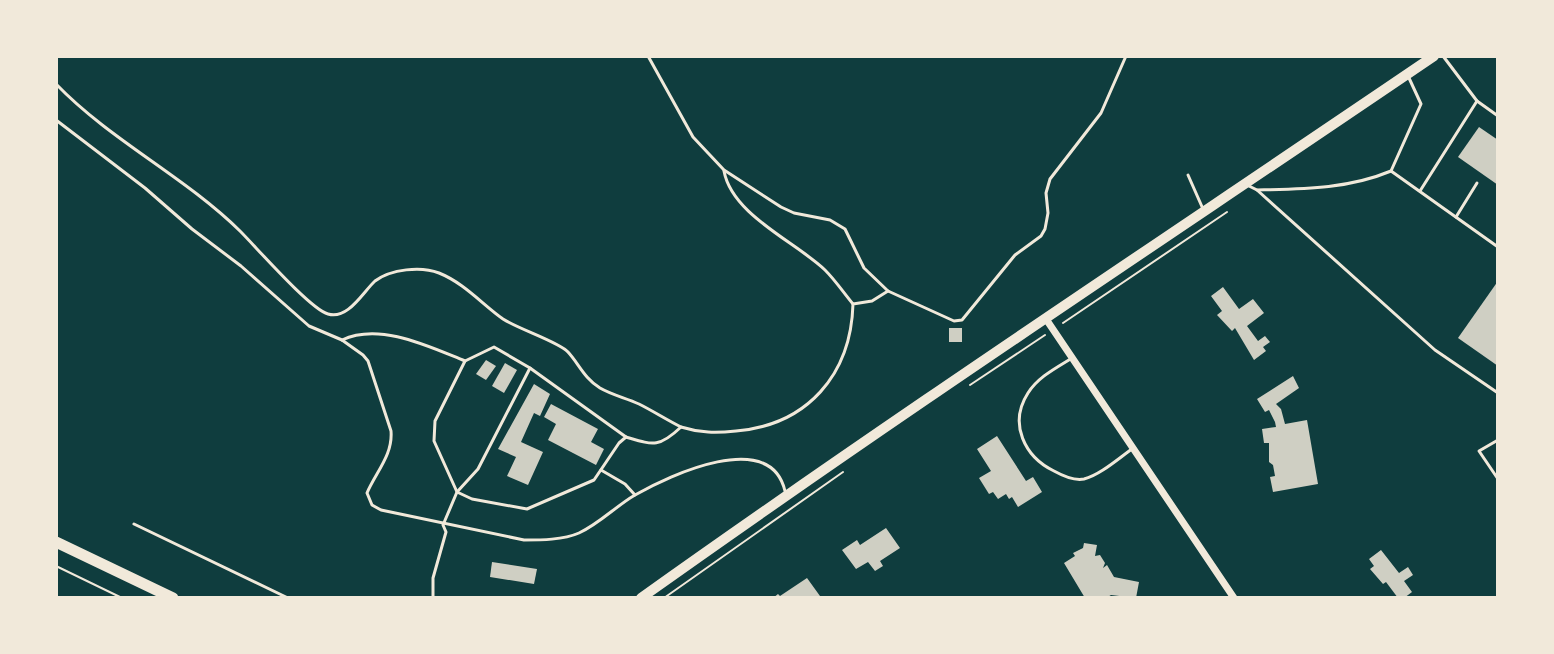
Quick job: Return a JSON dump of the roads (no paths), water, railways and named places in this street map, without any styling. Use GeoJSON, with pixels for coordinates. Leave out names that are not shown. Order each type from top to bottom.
{"type":"FeatureCollection","features":[{"type":"Feature","properties":{"kind":"main road"},"geometry":{"type":"LineString","coordinates":[[641,598],[959,375],[1434,56]]}},
{"type":"Feature","properties":{"kind":"main road"},"geometry":{"type":"LineString","coordinates":[[56,542],[173,598]]}},
{"type":"Feature","properties":{"kind":"street"},"geometry":{"type":"LineString","coordinates":[[1046,319],[1234,598]]}},
{"type":"Feature","properties":{"kind":"lane"},"geometry":{"type":"LineString","coordinates":[[648,56],[693,137],[724,170],[781,207],[794,213],[830,220],[845,229],[864,268],[888,291],[954,321],[962,320],[973,310],[1007,264],[1041,236],[1048,213],[1046,193],[1050,179],[1101,113],[1126,56]]}},
{"type":"Feature","properties":{"kind":"lane"},"geometry":{"type":"LineString","coordinates":[[1443,56],[1477,101],[1498,116]]}},
{"type":"Feature","properties":{"kind":"lane"},"geometry":{"type":"LineString","coordinates":[[1257,190],[1314,189],[1369,180],[1391,171],[1421,104],[1407,74]]}},
{"type":"Feature","properties":{"kind":"lane"},"geometry":{"type":"LineString","coordinates":[[56,84],[109,133],[146,155],[238,229],[327,314],[338,315],[356,303],[376,281],[390,273],[423,269],[439,273],[504,319],[567,350],[585,376],[598,387],[635,402],[681,427],[713,433],[750,430],[778,423],[803,409],[823,390],[841,360],[852,328],[853,304],[825,270],[737,198],[725,178],[724,170]]}},
{"type":"Feature","properties":{"kind":"lane"},"geometry":{"type":"LineString","coordinates":[[1420,191],[1477,101]]}},
{"type":"Feature","properties":{"kind":"lane"},"geometry":{"type":"LineString","coordinates":[[56,120],[241,266],[309,326],[342,340],[368,361],[391,431],[392,443],[386,459],[367,493],[372,505],[381,510],[524,540],[548,540],[578,534],[635,495],[687,468],[750,458],[773,468],[783,483],[786,495]]}},
{"type":"Feature","properties":{"kind":"lane"},"geometry":{"type":"LineString","coordinates":[[1391,171],[1498,247]]}},
{"type":"Feature","properties":{"kind":"lane"},"geometry":{"type":"LineString","coordinates":[[1188,175],[1205,212]]}},
{"type":"Feature","properties":{"kind":"lane"},"geometry":{"type":"LineString","coordinates":[[1456,217],[1477,183]]}},
{"type":"Feature","properties":{"kind":"lane"},"geometry":{"type":"LineString","coordinates":[[1245,184],[1257,190],[1435,350],[1498,393]]}},
{"type":"Feature","properties":{"kind":"lane"},"geometry":{"type":"LineString","coordinates":[[853,304],[872,301],[888,291]]}},
{"type":"Feature","properties":{"kind":"lane"},"geometry":{"type":"LineString","coordinates":[[342,340],[350,336],[382,334],[465,361]]}},
{"type":"Feature","properties":{"kind":"lane"},"geometry":{"type":"LineString","coordinates":[[626,437],[594,480],[527,509],[472,499],[457,492],[434,441],[435,421],[465,361],[494,347],[530,368],[626,437],[649,444],[661,443],[681,427]]}},
{"type":"Feature","properties":{"kind":"lane"},"geometry":{"type":"LineString","coordinates":[[1072,358],[1037,382],[1027,395],[1019,426],[1025,445],[1036,462],[1072,479],[1086,479],[1132,449]]}},
{"type":"Feature","properties":{"kind":"lane"},"geometry":{"type":"LineString","coordinates":[[433,598],[433,578],[446,532],[443,525],[457,492],[478,469],[530,368]]}},
{"type":"Feature","properties":{"kind":"lane"},"geometry":{"type":"LineString","coordinates":[[1498,440],[1479,451],[1498,479]]}},
{"type":"Feature","properties":{"kind":"lane"},"geometry":{"type":"LineString","coordinates":[[601,470],[625,484],[635,495]]}},
{"type":"Feature","properties":{"kind":"lane"},"geometry":{"type":"LineString","coordinates":[[134,524],[288,598]]}},
{"type":"Feature","properties":{"kind":"lane"},"geometry":{"type":"LineString","coordinates":[[134,580],[162,598]]}}]}
